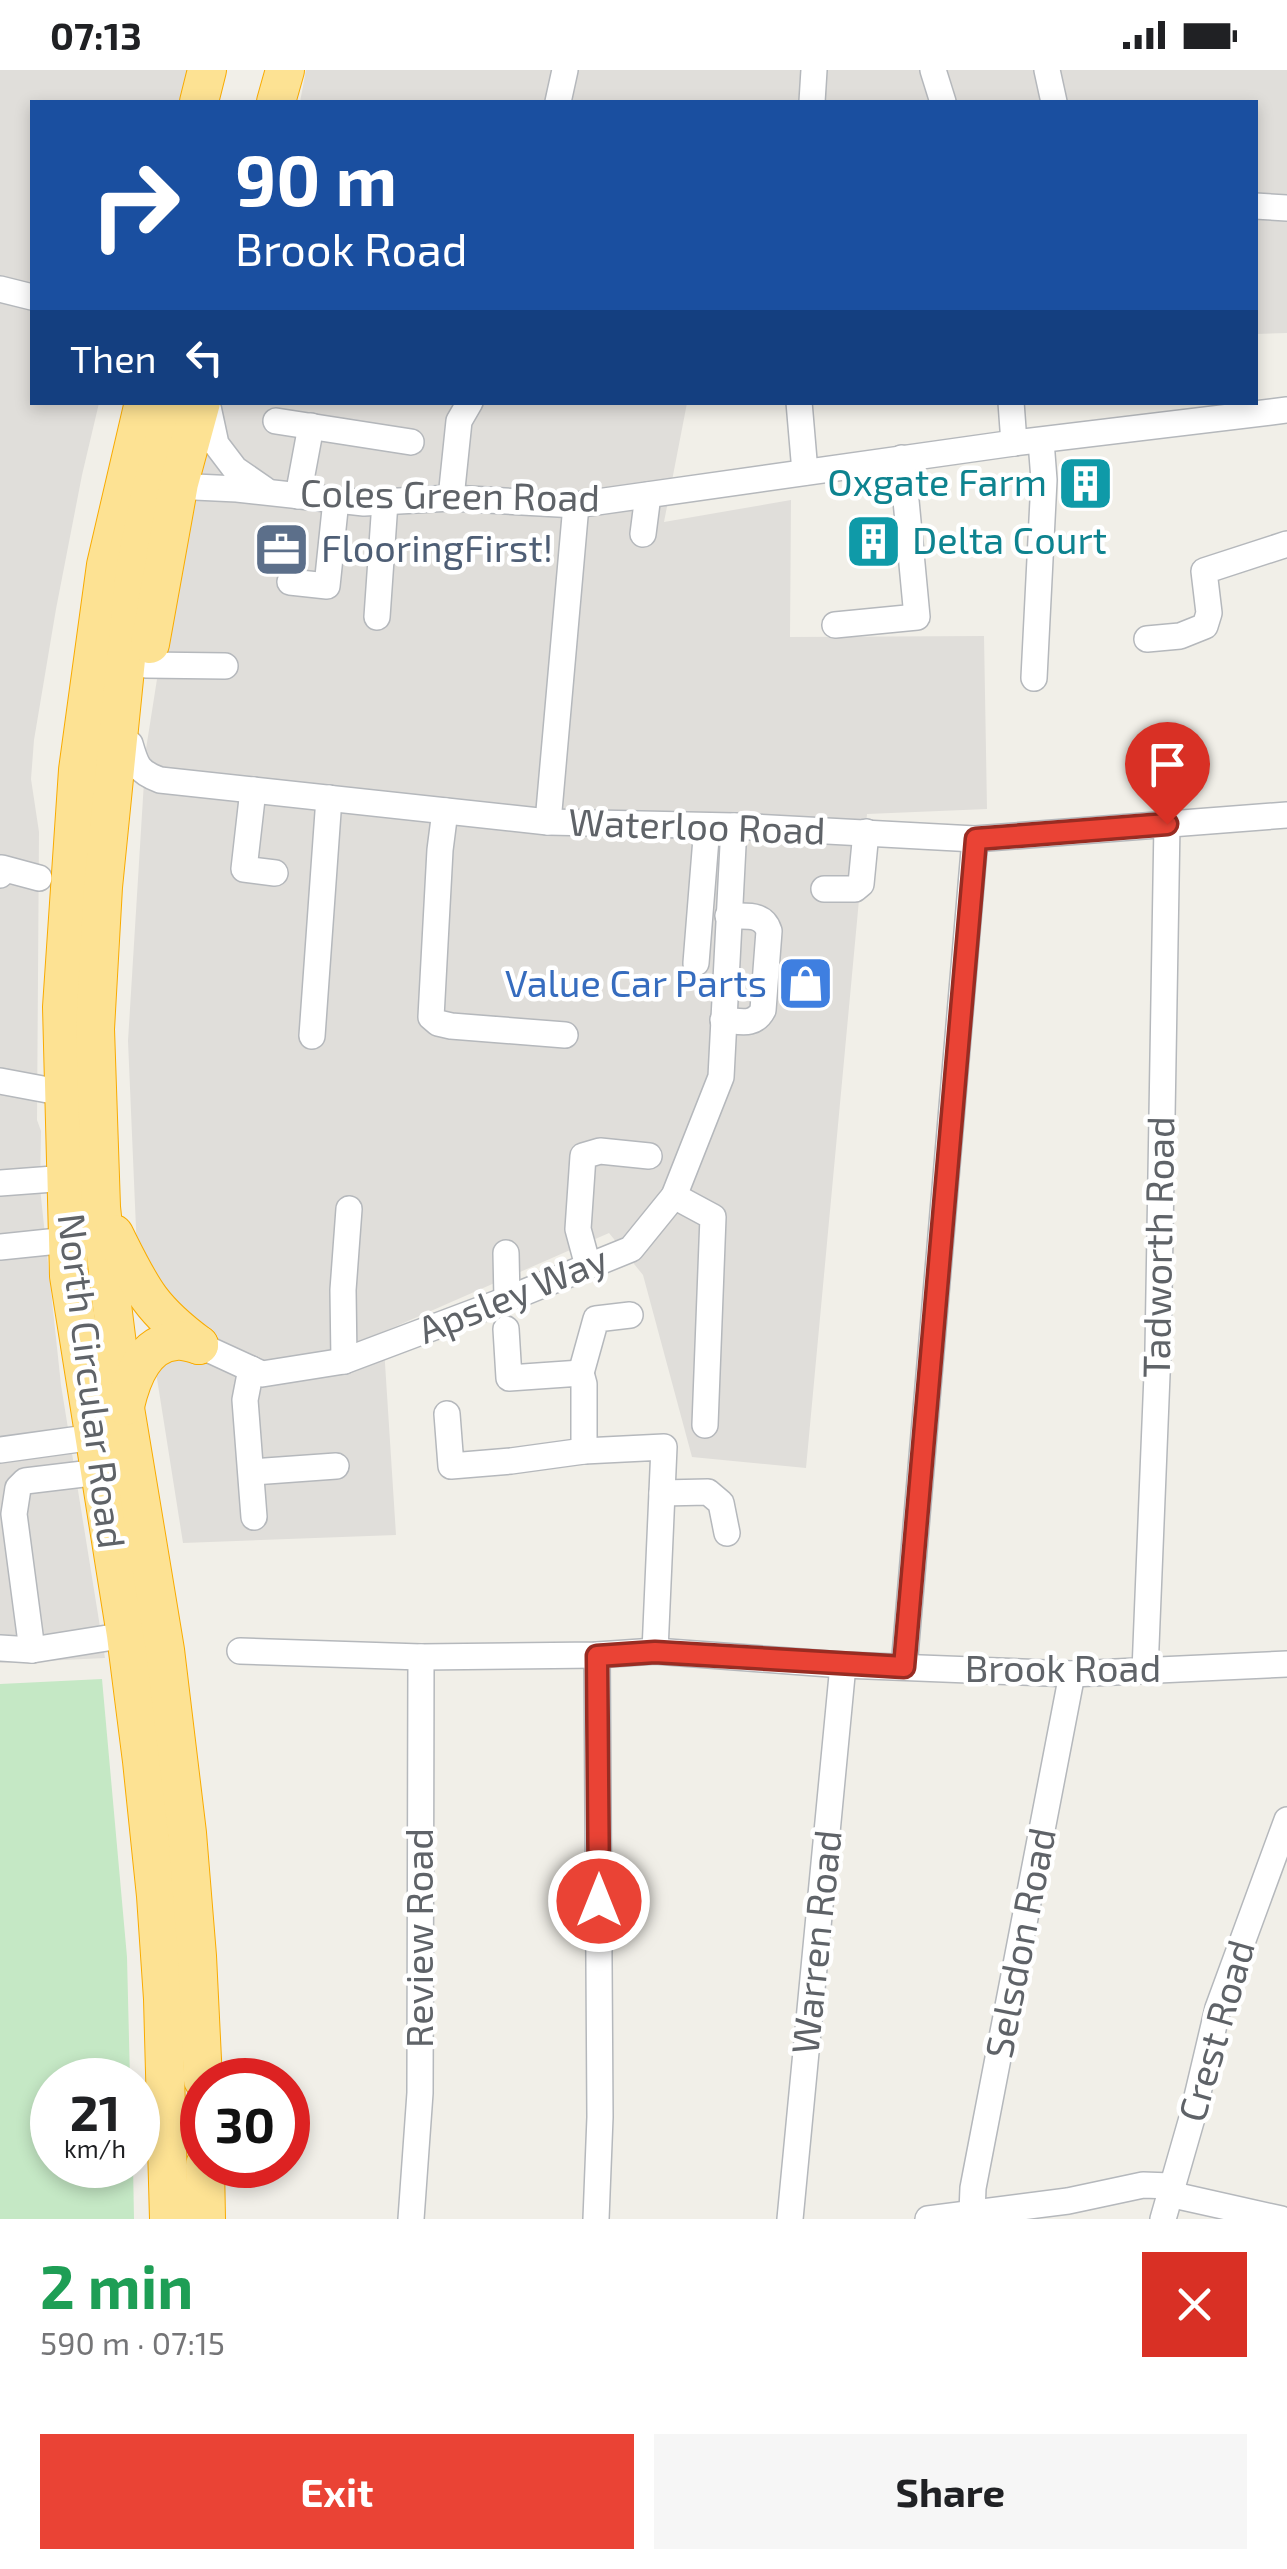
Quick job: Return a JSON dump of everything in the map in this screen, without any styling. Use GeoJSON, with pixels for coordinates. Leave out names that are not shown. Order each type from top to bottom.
{"type":"FeatureCollection","features":[{"type":"Feature","properties":{"kind":"highway"},"geometry":{"type":"LineString","coordinates":[[223,91],[262,70]]}},
{"type":"Feature","properties":{"kind":"highway"},"geometry":{"type":"LineString","coordinates":[[277,100],[285,70]]}},
{"type":"Feature","properties":{"kind":"highway"},"geometry":{"type":"LineString","coordinates":[[78,770],[71,648],[74,612],[94,498],[116,405]]}},
{"type":"Feature","properties":{"kind":"highway"},"geometry":{"type":"LineString","coordinates":[[109,834],[146,665],[151,487],[144,405]]}},
{"type":"Feature","properties":{"kind":"highway"},"geometry":{"type":"LineString","coordinates":[[151,487],[173,405]]}},
{"type":"Feature","properties":{"kind":"highway"},"geometry":{"type":"LineString","coordinates":[[151,487],[202,405]]}},
{"type":"Feature","properties":{"kind":"highway","name":"North Circular Road"},"geometry":{"type":"LineString","coordinates":[[151,487],[106,565],[78,770],[62,1008],[69,1276],[142,1761],[156,1896],[169,2219]]}},
{"type":"Feature","properties":{"kind":"highway","name":"North Circular Road"},"geometry":{"type":"LineString","coordinates":[[151,487],[135,570],[103,888],[95,1029],[101,1207],[125,1408],[166,1650],[198,1956],[202,2058]]}},
{"type":"Feature","properties":{"kind":"highway"},"geometry":{"type":"LineString","coordinates":[[101,1207],[137,1282],[154,1307],[199,1345]]}},
{"type":"Feature","properties":{"kind":"highway"},"geometry":{"type":"LineString","coordinates":[[125,1408],[136,1370],[154,1350],[178,1340],[199,1345]]}},
{"type":"Feature","properties":{"kind":"highway"},"geometry":{"type":"LineString","coordinates":[[205,2188],[206,2219]]}},
{"type":"Feature","properties":{"kind":"street"},"geometry":{"type":"LineString","coordinates":[[558,100],[566,70]]}},
{"type":"Feature","properties":{"kind":"street"},"geometry":{"type":"LineString","coordinates":[[812,100],[814,70]]}},
{"type":"Feature","properties":{"kind":"street"},"geometry":{"type":"LineString","coordinates":[[933,70],[942,100]]}},
{"type":"Feature","properties":{"kind":"street"},"geometry":{"type":"LineString","coordinates":[[1046,70],[1054,100]]}},
{"type":"Feature","properties":{"kind":"street"},"geometry":{"type":"LineString","coordinates":[[1258,206],[1287,208]]}},
{"type":"Feature","properties":{"kind":"street"},"geometry":{"type":"LineString","coordinates":[[0,288],[30,297]]}},
{"type":"Feature","properties":{"kind":"street","name":"Coles Green Road"},"geometry":{"type":"LineString","coordinates":[[205,405],[216,444],[235,469],[268,492]]}},
{"type":"Feature","properties":{"kind":"street"},"geometry":{"type":"LineString","coordinates":[[451,498],[460,421],[468,405]]}},
{"type":"Feature","properties":{"kind":"street"},"geometry":{"type":"LineString","coordinates":[[799,405],[805,472]]}},
{"type":"Feature","properties":{"kind":"street"},"geometry":{"type":"LineString","coordinates":[[1010,405],[1014,443]]}},
{"type":"Feature","properties":{"kind":"street","name":"Coles Green Road"},"geometry":{"type":"LineString","coordinates":[[151,487],[268,492],[364,503],[451,498],[576,505],[1014,443],[1287,410]]}},
{"type":"Feature","properties":{"kind":"street"},"geometry":{"type":"LineString","coordinates":[[276,421],[410,442]]}},
{"type":"Feature","properties":{"kind":"street"},"geometry":{"type":"LineString","coordinates":[[298,496],[311,426]]}},
{"type":"Feature","properties":{"kind":"street"},"geometry":{"type":"LineString","coordinates":[[1034,678],[1042,441]]}},
{"type":"Feature","properties":{"kind":"street"},"geometry":{"type":"LineString","coordinates":[[836,624],[916,617],[902,458]]}},
{"type":"Feature","properties":{"kind":"street"},"geometry":{"type":"LineString","coordinates":[[644,534],[648,495]]}},
{"type":"Feature","properties":{"kind":"street"},"geometry":{"type":"LineString","coordinates":[[290,582],[327,586],[336,500]]}},
{"type":"Feature","properties":{"kind":"street"},"geometry":{"type":"LineString","coordinates":[[377,617],[386,502]]}},
{"type":"Feature","properties":{"kind":"street"},"geometry":{"type":"LineString","coordinates":[[548,822],[576,505]]}},
{"type":"Feature","properties":{"kind":"street"},"geometry":{"type":"LineString","coordinates":[[1146,639],[1180,636],[1205,626],[1209,613],[1204,571],[1287,544]]}},
{"type":"Feature","properties":{"kind":"street"},"geometry":{"type":"LineString","coordinates":[[146,665],[224,666]]}},
{"type":"Feature","properties":{"kind":"street","name":"Waterloo Road"},"geometry":{"type":"LineString","coordinates":[[130,744],[135,764],[146,775],[160,780],[548,822],[734,826],[976,839],[1287,814]]}},
{"type":"Feature","properties":{"kind":"street"},"geometry":{"type":"LineString","coordinates":[[253,790],[244,869],[276,873]]}},
{"type":"Feature","properties":{"kind":"street"},"geometry":{"type":"LineString","coordinates":[[312,1036],[328,798]]}},
{"type":"Feature","properties":{"kind":"street"},"geometry":{"type":"LineString","coordinates":[[445,811],[430,1017],[452,1026],[565,1035]]}},
{"type":"Feature","properties":{"kind":"street","name":"Tadworth Road"},"geometry":{"type":"LineString","coordinates":[[1145,1671],[1158,1350],[1167,824]]}},
{"type":"Feature","properties":{"kind":"street"},"geometry":{"type":"LineString","coordinates":[[696,963],[707,826]]}},
{"type":"Feature","properties":{"kind":"street","name":"Apsley Way"},"geometry":{"type":"LineString","coordinates":[[199,1345],[262,1374],[344,1362],[631,1248],[674,1196],[721,1077],[734,826]]}},
{"type":"Feature","properties":{"kind":"street"},"geometry":{"type":"LineString","coordinates":[[824,888],[855,889],[861,884],[866,832]]}},
{"type":"Feature","properties":{"kind":"street"},"geometry":{"type":"LineString","coordinates":[[904,1667],[976,839]]}},
{"type":"Feature","properties":{"kind":"street"},"geometry":{"type":"LineString","coordinates":[[0,875],[2,868],[39,878]]}},
{"type":"Feature","properties":{"kind":"street"},"geometry":{"type":"LineString","coordinates":[[723,1020],[752,1022],[759,1018],[763,1010],[769,931],[759,917],[728,916]]}},
{"type":"Feature","properties":{"kind":"street"},"geometry":{"type":"LineString","coordinates":[[0,1081],[64,1093]]}},
{"type":"Feature","properties":{"kind":"street"},"geometry":{"type":"LineString","coordinates":[[588,1266],[578,1229],[584,1156],[600,1151],[649,1156]]}},
{"type":"Feature","properties":{"kind":"street"},"geometry":{"type":"LineString","coordinates":[[0,1182],[66,1178]]}},
{"type":"Feature","properties":{"kind":"street"},"geometry":{"type":"LineString","coordinates":[[674,1196],[713,1217],[705,1425]]}},
{"type":"Feature","properties":{"kind":"street"},"geometry":{"type":"LineString","coordinates":[[344,1362],[343,1290],[349,1209]]}},
{"type":"Feature","properties":{"kind":"street"},"geometry":{"type":"LineString","coordinates":[[0,1247],[68,1240]]}},
{"type":"Feature","properties":{"kind":"street"},"geometry":{"type":"LineString","coordinates":[[506,1253],[507,1300]]}},
{"type":"Feature","properties":{"kind":"street"},"geometry":{"type":"LineString","coordinates":[[584,1451],[581,1373],[596,1319],[630,1315]]}},
{"type":"Feature","properties":{"kind":"street"},"geometry":{"type":"LineString","coordinates":[[506,1329],[509,1378],[581,1373]]}},
{"type":"Feature","properties":{"kind":"street"},"geometry":{"type":"LineString","coordinates":[[250,1369],[245,1400],[254,1517]]}},
{"type":"Feature","properties":{"kind":"street"},"geometry":{"type":"LineString","coordinates":[[447,1414],[450,1466],[584,1451],[664,1447],[655,1652]]}},
{"type":"Feature","properties":{"kind":"street"},"geometry":{"type":"LineString","coordinates":[[0,1450],[97,1454]]}},
{"type":"Feature","properties":{"kind":"street"},"geometry":{"type":"LineString","coordinates":[[32,1650],[14,1514],[18,1488],[97,1454]]}},
{"type":"Feature","properties":{"kind":"street"},"geometry":{"type":"LineString","coordinates":[[252,1472],[336,1466]]}},
{"type":"Feature","properties":{"kind":"street"},"geometry":{"type":"LineString","coordinates":[[662,1493],[708,1492],[721,1503],[728,1533]]}},
{"type":"Feature","properties":{"kind":"street"},"geometry":{"type":"LineString","coordinates":[[0,1648],[32,1650],[126,1635]]}},
{"type":"Feature","properties":{"kind":"street","name":"Brook Road"},"geometry":{"type":"LineString","coordinates":[[240,1652],[421,1657],[655,1652],[844,1665],[1072,1674],[1287,1664]]}},
{"type":"Feature","properties":{"kind":"street"},"geometry":{"type":"LineString","coordinates":[[596,2219],[600,2117],[597,1656]]}},
{"type":"Feature","properties":{"kind":"street","name":"Review Road"},"geometry":{"type":"LineString","coordinates":[[411,2219],[420,2093],[421,1657]]}},
{"type":"Feature","properties":{"kind":"street","name":"Warren Road"},"geometry":{"type":"LineString","coordinates":[[790,2219],[844,1665]]}},
{"type":"Feature","properties":{"kind":"street","name":"Selsdon Road"},"geometry":{"type":"LineString","coordinates":[[972,2212],[976,2172],[1072,1674]]}},
{"type":"Feature","properties":{"kind":"street","name":"Crest Road"},"geometry":{"type":"LineString","coordinates":[[1168,2200],[1218,2008],[1278,1870],[1287,1820]]}},
{"type":"Feature","properties":{"kind":"street"},"geometry":{"type":"LineString","coordinates":[[928,2219],[1068,2201],[1143,2184],[1168,2200],[1282,2219]]}},
{"type":"Feature","properties":{"kind":"shaded area"},"geometry":{"type":"Polygon","coordinates":[[[0,70],[190,70],[181,100],[30,100],[30,405],[99,405],[56,609],[31,779],[39,832],[40,1188],[61,1385],[105,1658],[0,1663],[0,70]]]}},
{"type":"Feature","properties":{"kind":"shaded area"},"geometry":{"type":"Polygon","coordinates":[[[306,70],[1287,70],[1287,333],[1258,334],[1258,100],[300,100],[306,70]]]}},
{"type":"Feature","properties":{"kind":"shaded area"},"geometry":{"type":"Polygon","coordinates":[[[213,405],[687,405],[664,522],[791,500],[790,637],[984,636],[987,809],[867,814],[806,1468],[692,1457],[643,1275],[609,1233],[383,1332],[396,1535],[183,1543],[137,1252],[128,1041],[146,749],[183,514],[213,405]]]}},
{"type":"Feature","properties":{"kind":"green space"},"geometry":{"type":"Polygon","coordinates":[[[102,1679],[127,1957],[129,2058],[30,2058],[30,2188],[133,2188],[134,2219],[0,2219],[0,1684],[102,1679]]]}},
{"type":"Feature","properties":{"kind":"place","name":"Oxgate Farm"},"geometry":{"type":"Point","coordinates":[1086,483]}},
{"type":"Feature","properties":{"kind":"place","name":"Delta Court"},"geometry":{"type":"Point","coordinates":[873,541]}},
{"type":"Feature","properties":{"kind":"place","name":"FlooringFirst!"},"geometry":{"type":"Point","coordinates":[282,549]}},
{"type":"Feature","properties":{"kind":"place","name":"Value Car Parts"},"geometry":{"type":"Point","coordinates":[806,984]}},
{"type":"Feature","properties":{"kind":"route"},"geometry":{"type":"LineString","coordinates":[[599,1901],[597,1656],[655,1652],[904,1667],[976,839],[1167,824]]}}]}
